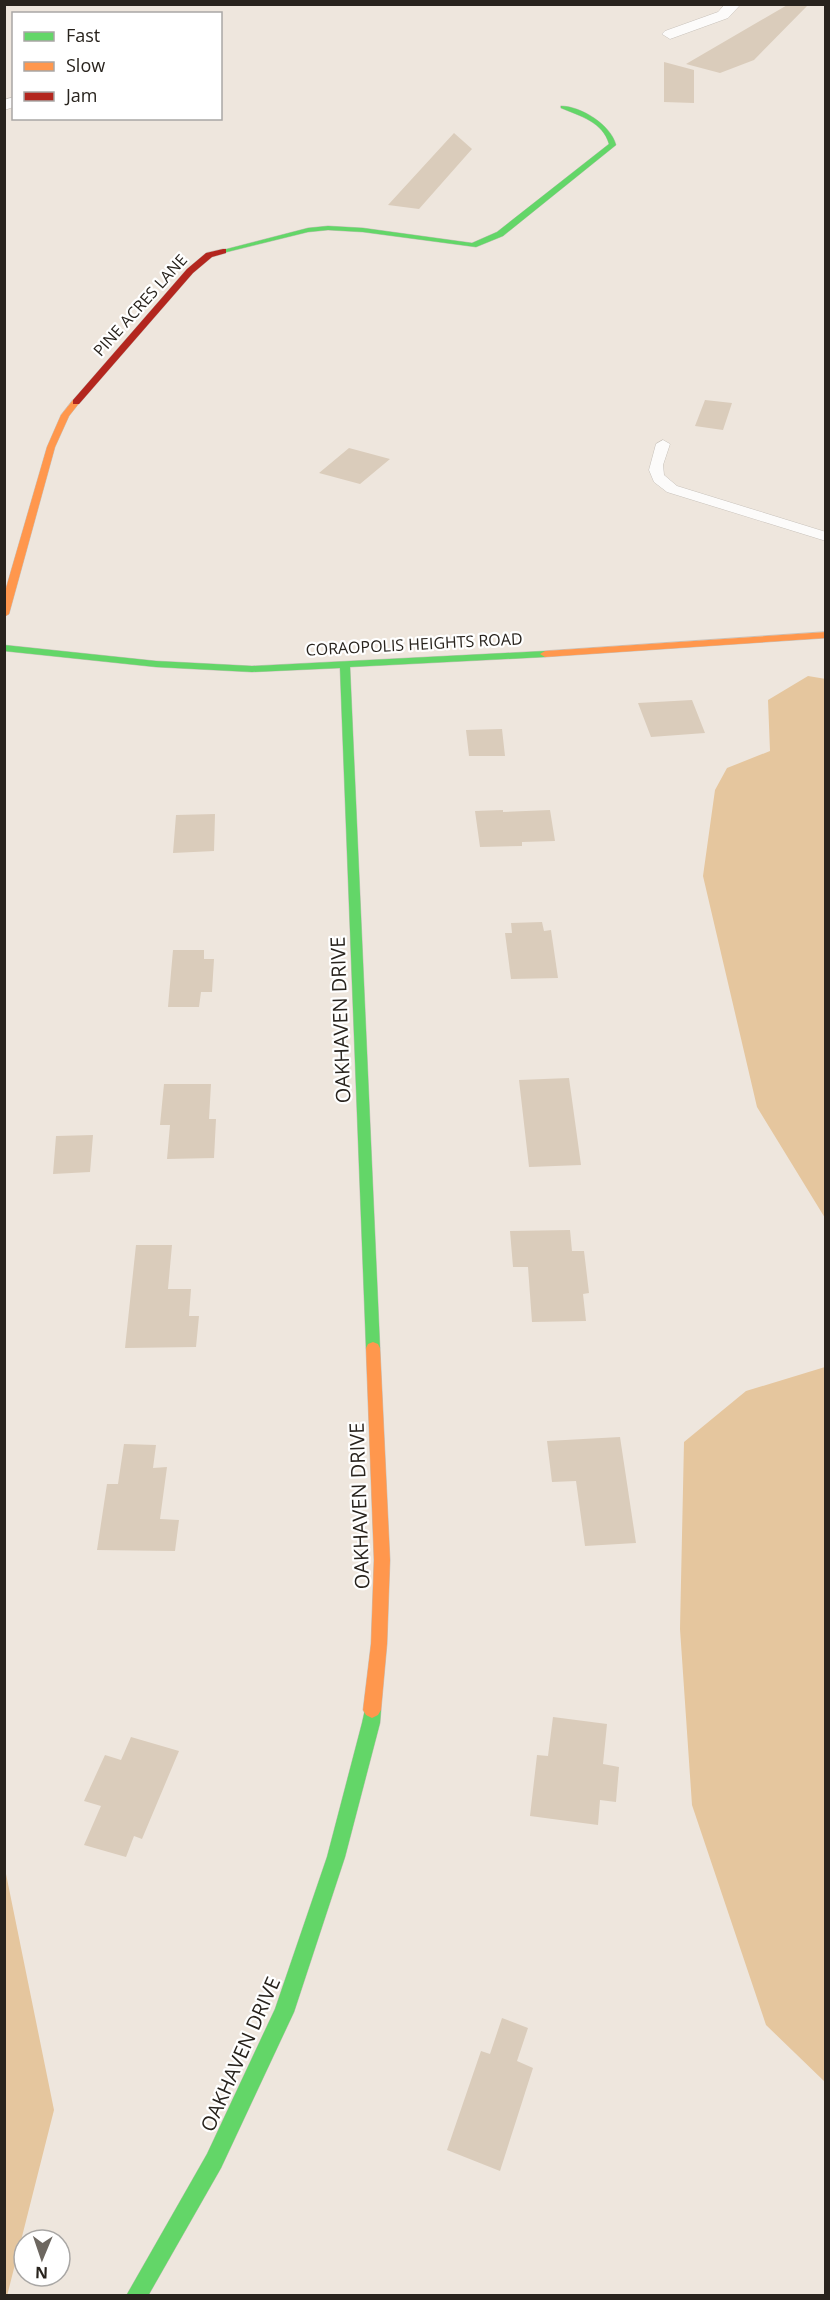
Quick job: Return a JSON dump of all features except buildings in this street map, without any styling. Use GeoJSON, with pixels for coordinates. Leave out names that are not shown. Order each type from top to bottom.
{"type":"FeatureCollection","features":[{"type":"Feature","properties":{"kind":"street"},"geometry":{"type":"LineString","coordinates":[[670,34],[723,15],[734,4]]}},
{"type":"Feature","properties":{"kind":"street","name":"PINE ACRES LANE"},"geometry":{"type":"LineString","coordinates":[[4,614],[51,447],[65,415],[190,271],[209,255],[268,238],[318,229],[363,230],[455,244],[473,245],[484,242],[500,234],[613,145],[614,141],[609,132],[563,107]]}},
{"type":"Feature","properties":{"kind":"street","name":"CORAOPOLIS HEIGHTS ROAD"},"geometry":{"type":"LineString","coordinates":[[4,648],[167,665],[252,669],[825,635]]}},
{"type":"Feature","properties":{"kind":"street","name":"OAKHAVEN DRIVE"},"geometry":{"type":"LineString","coordinates":[[136,2295],[214,2161],[284,2012],[336,1857],[370,1723],[379,1644],[382,1560],[345,665]]}},
{"type":"Feature","properties":{"kind":"lane"},"geometry":{"type":"LineString","coordinates":[[663,444],[655,472],[657,478],[672,489],[825,537]]}},
{"type":"Feature","properties":{"kind":"shaded area"},"geometry":{"type":"Polygon","coordinates":[[[808,676],[826,679],[825,1218],[757,1107],[703,876],[715,790],[727,768],[770,751],[768,700],[808,676]]]}},
{"type":"Feature","properties":{"kind":"shaded area"},"geometry":{"type":"Polygon","coordinates":[[[826,1367],[825,2082],[766,2025],[692,1805],[680,1629],[684,1442],[746,1391],[826,1367]]]}},
{"type":"Feature","properties":{"kind":"shaded area"},"geometry":{"type":"Polygon","coordinates":[[[5,1869],[54,2110],[24,2228],[12,2228],[12,2276],[7,2296],[4,2295],[5,1869]]]}},
{"type":"Feature","properties":{"kind":"traffic: fast"},"geometry":{"type":"LineString","coordinates":[[223,251],[308,230],[328,228],[363,230],[473,245],[500,234],[613,145],[611,137],[601,125],[563,107]]}},
{"type":"Feature","properties":{"kind":"traffic: fast"},"geometry":{"type":"LineString","coordinates":[[4,648],[156,664],[252,669],[545,654]]}},
{"type":"Feature","properties":{"kind":"traffic: fast"},"geometry":{"type":"LineString","coordinates":[[345,665],[373,1348]]}},
{"type":"Feature","properties":{"kind":"traffic: fast"},"geometry":{"type":"LineString","coordinates":[[136,2296],[214,2161],[284,2012],[336,1857],[371,1723],[372,1710]]}},
{"type":"Feature","properties":{"kind":"traffic: slow"},"geometry":{"type":"LineString","coordinates":[[4,614],[51,447],[65,415],[76,402]]}},
{"type":"Feature","properties":{"kind":"traffic: slow"},"geometry":{"type":"LineString","coordinates":[[545,654],[826,635]]}},
{"type":"Feature","properties":{"kind":"traffic: slow"},"geometry":{"type":"LineString","coordinates":[[372,1710],[379,1644],[382,1560],[373,1348]]}},
{"type":"Feature","properties":{"kind":"traffic: jam"},"geometry":{"type":"LineString","coordinates":[[76,402],[190,271],[209,255],[223,251]]}}]}
